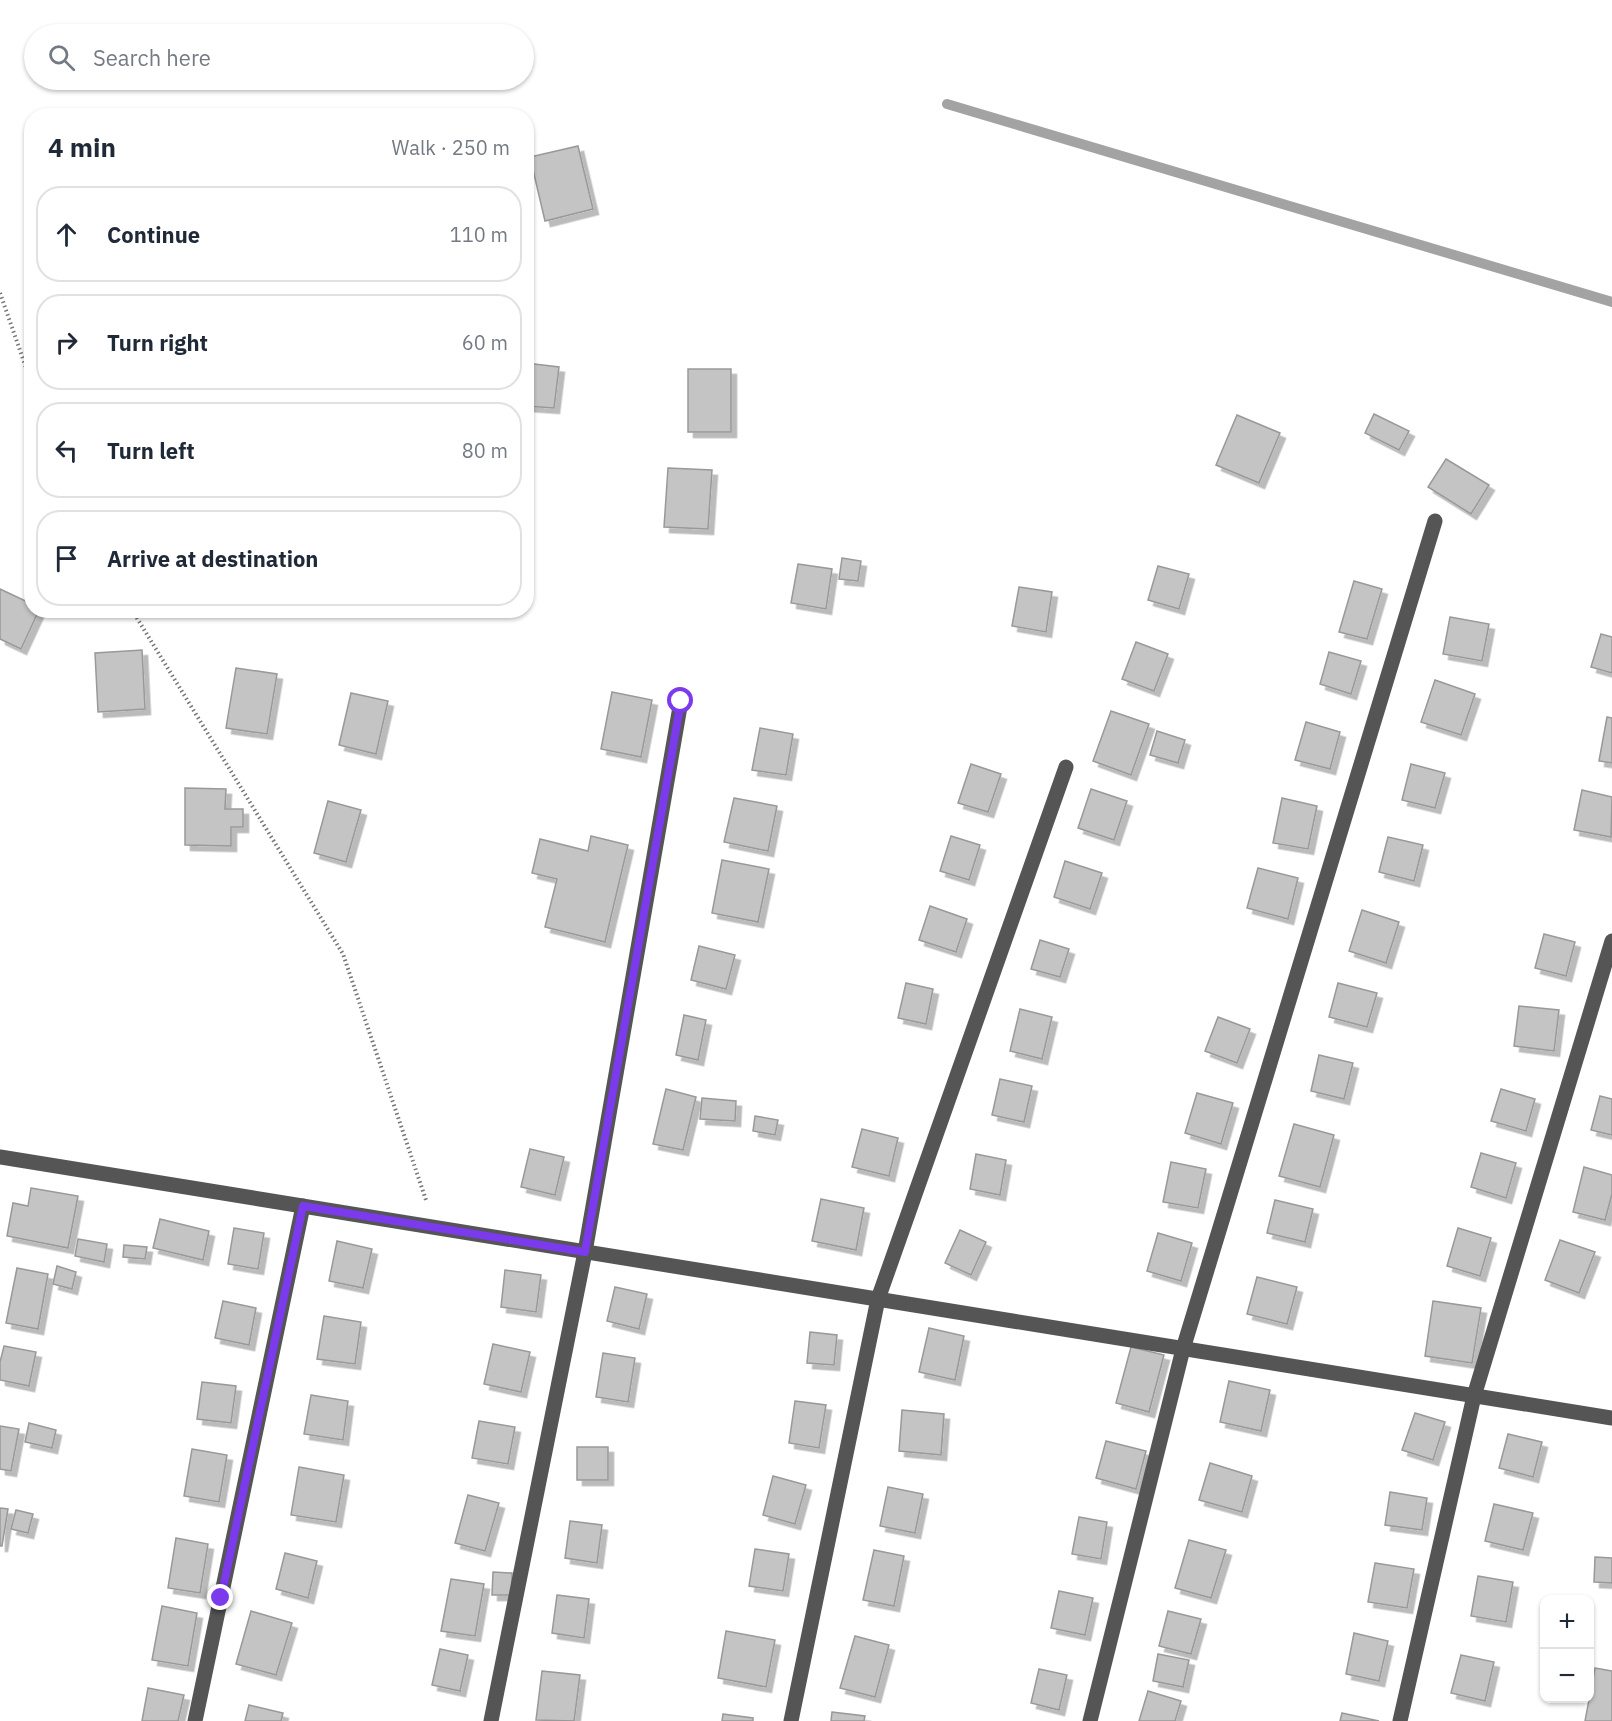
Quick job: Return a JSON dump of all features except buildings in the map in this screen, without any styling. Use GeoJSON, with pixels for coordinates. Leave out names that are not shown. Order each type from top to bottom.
{"type":"FeatureCollection","features":[{"type":"Feature","properties":{"kind":"street"},"geometry":{"type":"LineString","coordinates":[[1090,1721],[1183,1349],[1436,520]]}},
{"type":"Feature","properties":{"kind":"street"},"geometry":{"type":"LineString","coordinates":[[491,1721],[585,1252],[681,701]]}},
{"type":"Feature","properties":{"kind":"street"},"geometry":{"type":"LineString","coordinates":[[791,1721],[878,1299],[1066,767]]}},
{"type":"Feature","properties":{"kind":"street"},"geometry":{"type":"LineString","coordinates":[[1400,1721],[1474,1396],[1612,941]]}},
{"type":"Feature","properties":{"kind":"street"},"geometry":{"type":"LineString","coordinates":[[0,1157],[1612,1418]]}},
{"type":"Feature","properties":{"kind":"street"},"geometry":{"type":"LineString","coordinates":[[195,1721],[303,1206]]}},
{"type":"Feature","properties":{"kind":"path"},"geometry":{"type":"LineString","coordinates":[[0,293],[24,362]]}},
{"type":"Feature","properties":{"kind":"path"},"geometry":{"type":"LineString","coordinates":[[137,618],[343,954],[435,1228]]}},
{"type":"Feature","properties":{"kind":"waterway"},"geometry":{"type":"LineString","coordinates":[[947,104],[1612,302]]}},
{"type":"Feature","properties":{"kind":"route"},"geometry":{"type":"LineString","coordinates":[[221,1598],[303,1206],[585,1252],[681,701]]}}]}
